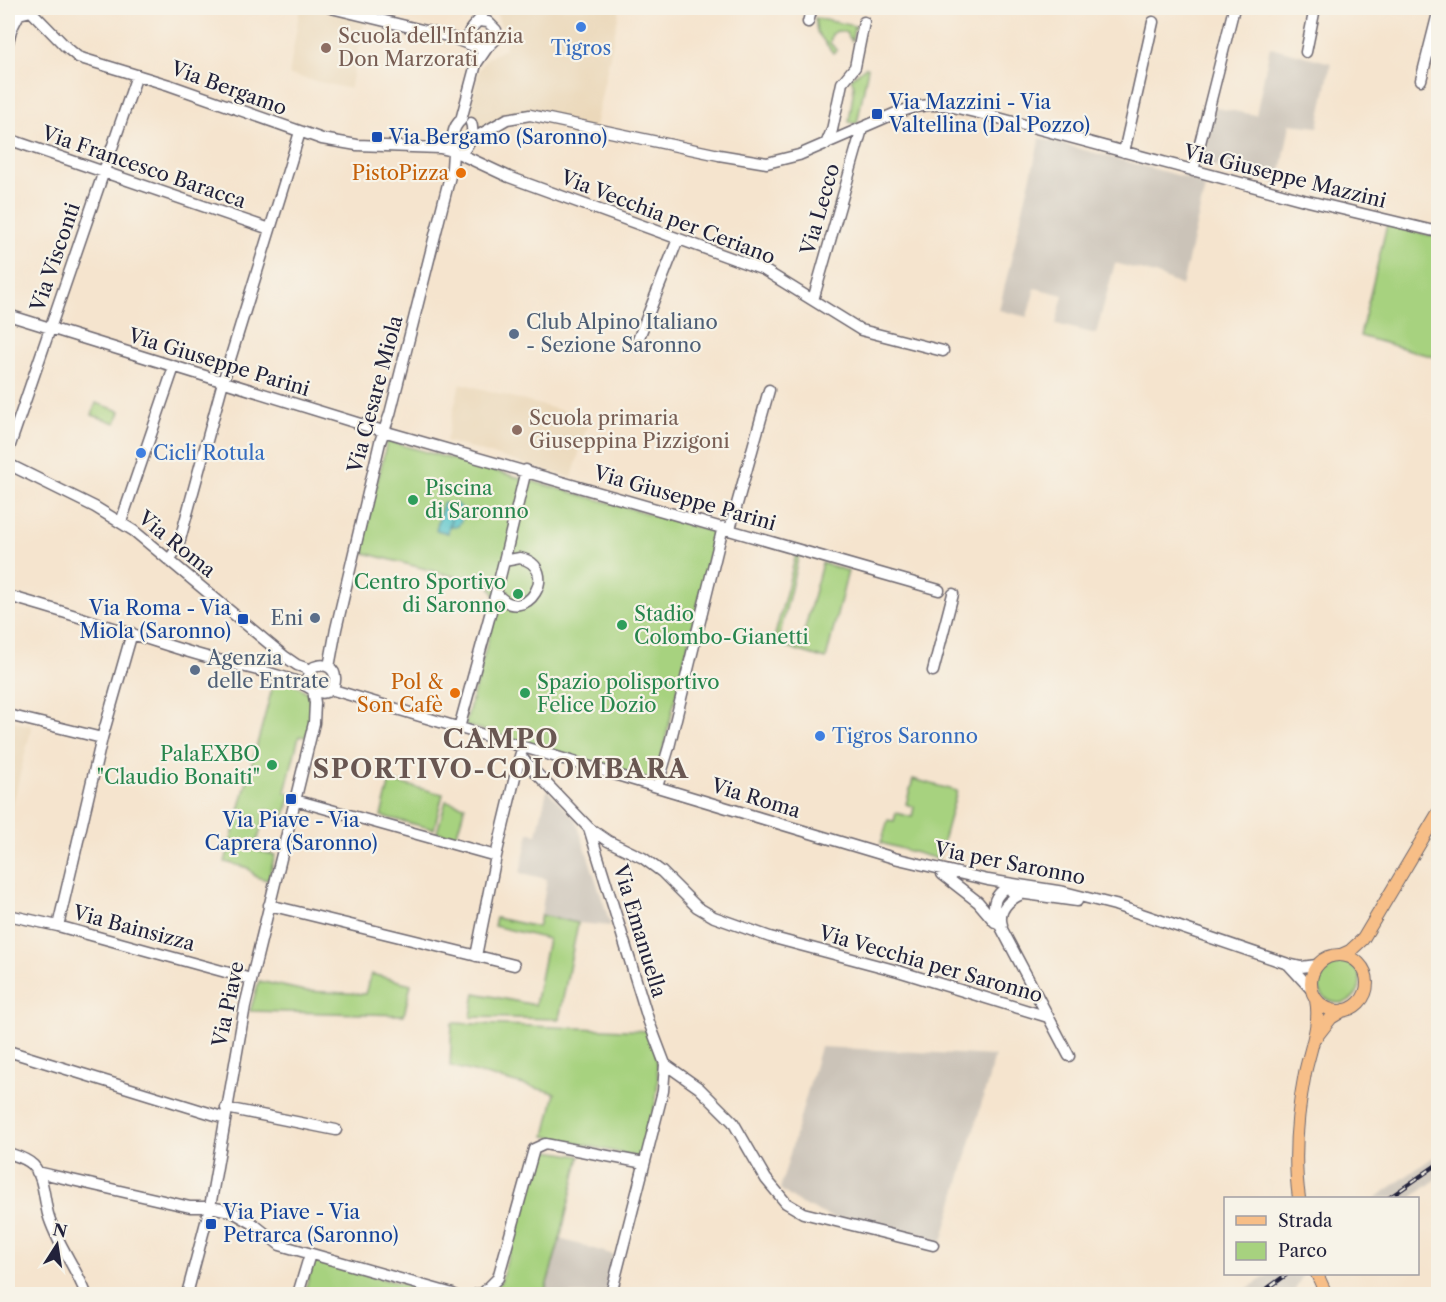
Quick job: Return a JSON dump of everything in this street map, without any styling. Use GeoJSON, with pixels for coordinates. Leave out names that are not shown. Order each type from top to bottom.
{"type":"FeatureCollection","features":[{"type":"Feature","properties":{"kind":"main road"},"geometry":{"type":"LineString","coordinates":[[1299,1197],[1296,1169],[1297,1123],[1305,1070],[1313,1042],[1318,1010],[1311,977],[1317,965],[1325,958],[1350,951],[1363,939],[1438,813]]}},
{"type":"Feature","properties":{"kind":"main road"},"geometry":{"type":"LineString","coordinates":[[1313,1042],[1331,1018],[1353,1007],[1362,998],[1367,983],[1360,960],[1363,939]]}},
{"type":"Feature","properties":{"kind":"main road"},"geometry":{"type":"LineString","coordinates":[[1341,955],[1355,960],[1363,969]]}},
{"type":"Feature","properties":{"kind":"main road"},"geometry":{"type":"LineString","coordinates":[[1314,994],[1326,1008],[1344,1011]]}},
{"type":"Feature","properties":{"kind":"main road"},"geometry":{"type":"LineString","coordinates":[[1317,1275],[1326,1294]]}},
{"type":"Feature","properties":{"kind":"street"},"geometry":{"type":"LineString","coordinates":[[8,20],[16,8]]}},
{"type":"Feature","properties":{"kind":"street"},"geometry":{"type":"LineString","coordinates":[[332,8],[447,36],[479,48],[487,48]]}},
{"type":"Feature","properties":{"kind":"street"},"geometry":{"type":"LineString","coordinates":[[476,64],[468,35],[473,24],[478,21],[486,8]]}},
{"type":"Feature","properties":{"kind":"street"},"geometry":{"type":"LineString","coordinates":[[459,149],[473,129],[467,121],[468,96],[476,64],[496,39],[492,8]]}},
{"type":"Feature","properties":{"kind":"street"},"geometry":{"type":"LineString","coordinates":[[808,22],[812,8]]}},
{"type":"Feature","properties":{"kind":"street"},"geometry":{"type":"LineString","coordinates":[[1193,171],[1234,8]]}},
{"type":"Feature","properties":{"kind":"street"},"geometry":{"type":"LineString","coordinates":[[1306,52],[1315,8]]}},
{"type":"Feature","properties":{"kind":"street"},"geometry":{"type":"LineString","coordinates":[[8,42],[19,14],[30,9]]}},
{"type":"Feature","properties":{"kind":"street","name":"Via Bergamo"},"geometry":{"type":"LineString","coordinates":[[30,9],[78,57],[218,101],[300,132],[337,143],[459,149],[510,117],[530,115],[759,163],[790,158],[862,129]]}},
{"type":"Feature","properties":{"kind":"street"},"geometry":{"type":"LineString","coordinates":[[1421,80],[1438,13]]}},
{"type":"Feature","properties":{"kind":"street"},"geometry":{"type":"LineString","coordinates":[[478,21],[488,22],[494,26]]}},
{"type":"Feature","properties":{"kind":"street"},"geometry":{"type":"LineString","coordinates":[[826,144],[832,130],[842,82],[855,68],[864,22]]}},
{"type":"Feature","properties":{"kind":"street"},"geometry":{"type":"LineString","coordinates":[[1124,152],[1153,22]]}},
{"type":"Feature","properties":{"kind":"street"},"geometry":{"type":"LineString","coordinates":[[447,36],[469,31]]}},
{"type":"Feature","properties":{"kind":"street","name":"Via Visconti"},"geometry":{"type":"LineString","coordinates":[[8,451],[137,75]]}},
{"type":"Feature","properties":{"kind":"street","name":"Via Giuseppe Mazzini"},"geometry":{"type":"LineString","coordinates":[[862,129],[915,107],[945,105],[1315,203],[1438,232]]}},
{"type":"Feature","properties":{"kind":"street"},"geometry":{"type":"LineString","coordinates":[[459,149],[455,127],[467,121]]}},
{"type":"Feature","properties":{"kind":"street","name":"Via Bergamo"},"geometry":{"type":"LineString","coordinates":[[467,121],[494,125]]}},
{"type":"Feature","properties":{"kind":"street","name":"Via Lecco"},"geometry":{"type":"LineString","coordinates":[[813,300],[862,129]]}},
{"type":"Feature","properties":{"kind":"street"},"geometry":{"type":"LineString","coordinates":[[170,560],[178,547],[223,382],[300,132]]}},
{"type":"Feature","properties":{"kind":"street","name":"Via Francesco Baracca"},"geometry":{"type":"LineString","coordinates":[[8,140],[270,229]]}},
{"type":"Feature","properties":{"kind":"street","name":"Via Vecchia per Ceriano"},"geometry":{"type":"LineString","coordinates":[[459,149],[476,162],[509,177],[764,270],[861,330],[943,351]]}},
{"type":"Feature","properties":{"kind":"street","name":"Via Cesare Miola"},"geometry":{"type":"LineString","coordinates":[[326,666],[336,629],[365,488],[390,414],[452,168],[459,149]]}},
{"type":"Feature","properties":{"kind":"street"},"geometry":{"type":"LineString","coordinates":[[636,345],[678,239]]}},
{"type":"Feature","properties":{"kind":"street","name":"Via Giuseppe Parini"},"geometry":{"type":"LineString","coordinates":[[8,315],[383,431],[526,470],[939,590]]}},
{"type":"Feature","properties":{"kind":"street"},"geometry":{"type":"LineString","coordinates":[[121,522],[174,367]]}},
{"type":"Feature","properties":{"kind":"street"},"geometry":{"type":"LineString","coordinates":[[657,787],[726,528],[769,390]]}},
{"type":"Feature","properties":{"kind":"street","name":"Via Roma"},"geometry":{"type":"LineString","coordinates":[[8,464],[121,522],[284,656],[297,665],[311,670]]}},
{"type":"Feature","properties":{"kind":"street"},"geometry":{"type":"LineString","coordinates":[[459,728],[526,470]]}},
{"type":"Feature","properties":{"kind":"street"},"geometry":{"type":"LineString","coordinates":[[496,592],[508,603],[518,604],[533,598],[536,592],[539,579],[535,565],[520,558],[504,561]]}},
{"type":"Feature","properties":{"kind":"street"},"geometry":{"type":"LineString","coordinates":[[933,671],[953,594]]}},
{"type":"Feature","properties":{"kind":"street"},"geometry":{"type":"LineString","coordinates":[[8,596],[279,676],[318,692],[330,688],[333,671],[326,666],[311,670],[308,677],[312,688]]}},
{"type":"Feature","properties":{"kind":"street"},"geometry":{"type":"LineString","coordinates":[[58,926],[102,738],[132,633]]}},
{"type":"Feature","properties":{"kind":"street","name":"Via Piave"},"geometry":{"type":"LineString","coordinates":[[312,688],[315,703],[314,723]]}},
{"type":"Feature","properties":{"kind":"street","name":"Via Roma"},"geometry":{"type":"LineString","coordinates":[[330,688],[459,728],[521,751],[657,787],[873,851]]}},
{"type":"Feature","properties":{"kind":"street","name":"Via Piave"},"geometry":{"type":"LineString","coordinates":[[187,1294],[210,1207],[251,979],[314,723],[330,688]]}},
{"type":"Feature","properties":{"kind":"street"},"geometry":{"type":"LineString","coordinates":[[8,715],[102,738]]}},
{"type":"Feature","properties":{"kind":"street"},"geometry":{"type":"LineString","coordinates":[[521,751],[589,828]]}},
{"type":"Feature","properties":{"kind":"street"},"geometry":{"type":"LineString","coordinates":[[476,956],[496,856],[521,751]]}},
{"type":"Feature","properties":{"kind":"street"},"geometry":{"type":"LineString","coordinates":[[295,800],[496,856]]}},
{"type":"Feature","properties":{"kind":"street","name":"Via Vecchia per Saronno"},"geometry":{"type":"LineString","coordinates":[[589,828],[608,841],[643,858],[662,872],[697,907],[714,917],[803,946],[898,971],[1048,1017]]}},
{"type":"Feature","properties":{"kind":"street","name":"Via Emanuella"},"geometry":{"type":"LineString","coordinates":[[589,828],[649,1022],[665,1064]]}},
{"type":"Feature","properties":{"kind":"street","name":"Via per Saronno"},"geometry":{"type":"LineString","coordinates":[[873,851],[1022,894],[1108,903]]}},
{"type":"Feature","properties":{"kind":"street","name":"Via per Saronno"},"geometry":{"type":"LineString","coordinates":[[906,861],[942,874],[1007,888],[1064,892],[1108,903],[1144,913],[1288,964],[1300,967],[1317,965]]}},
{"type":"Feature","properties":{"kind":"street"},"geometry":{"type":"LineString","coordinates":[[942,874],[978,902],[1003,931]]}},
{"type":"Feature","properties":{"kind":"street"},"geometry":{"type":"LineString","coordinates":[[1007,888],[996,897],[993,910],[1069,1056]]}},
{"type":"Feature","properties":{"kind":"street"},"geometry":{"type":"LineString","coordinates":[[1003,931],[1000,920],[1004,907],[1022,894]]}},
{"type":"Feature","properties":{"kind":"street"},"geometry":{"type":"LineString","coordinates":[[269,904],[514,965]]}},
{"type":"Feature","properties":{"kind":"street","name":"Via Bainsizza"},"geometry":{"type":"LineString","coordinates":[[8,915],[58,926],[251,979]]}},
{"type":"Feature","properties":{"kind":"street","name":"Via per Saronno"},"geometry":{"type":"LineString","coordinates":[[1288,964],[1314,994]]}},
{"type":"Feature","properties":{"kind":"street"},"geometry":{"type":"LineString","coordinates":[[8,1051],[226,1113],[336,1130]]}},
{"type":"Feature","properties":{"kind":"street"},"geometry":{"type":"LineString","coordinates":[[611,1294],[663,1091],[665,1064]]}},
{"type":"Feature","properties":{"kind":"street"},"geometry":{"type":"LineString","coordinates":[[665,1064],[699,1088],[733,1122],[755,1163],[786,1203],[803,1213],[933,1245]]}},
{"type":"Feature","properties":{"kind":"street"},"geometry":{"type":"LineString","coordinates":[[477,1294],[482,1294],[498,1278],[534,1149],[545,1144],[644,1163]]}},
{"type":"Feature","properties":{"kind":"street"},"geometry":{"type":"LineString","coordinates":[[8,1153],[26,1160],[37,1172],[55,1234],[86,1294]]}},
{"type":"Feature","properties":{"kind":"street"},"geometry":{"type":"LineString","coordinates":[[37,1172],[190,1207],[210,1207],[240,1214],[280,1245],[453,1294]]}},
{"type":"Feature","properties":{"kind":"street"},"geometry":{"type":"LineString","coordinates":[[298,1294],[310,1254]]}},
{"type":"Feature","properties":{"kind":"shaded area","name":"Scuola dell'Infanzia Don Marzorati"},"geometry":{"type":"Polygon","coordinates":[[[300,8],[311,8],[365,20],[350,89],[289,75],[300,8]]]}},
{"type":"Feature","properties":{"kind":"shaded area"},"geometry":{"type":"Polygon","coordinates":[[[495,8],[620,8],[594,131],[537,119],[518,119],[487,128],[480,127],[474,119],[471,105],[479,70],[486,59],[505,49],[508,35],[500,24],[495,8]]]}},
{"type":"Feature","properties":{"kind":"shaded area"},"geometry":{"type":"Polygon","coordinates":[[[1270,47],[1331,63],[1318,127],[1290,124],[1279,184],[1200,163],[1211,107],[1256,115],[1270,47]]]}},
{"type":"Feature","properties":{"kind":"shaded area"},"geometry":{"type":"Polygon","coordinates":[[[1040,138],[1206,183],[1182,286],[1155,274],[1115,263],[1096,334],[1056,324],[1063,295],[1035,288],[1027,317],[999,310],[1040,138]]]}},
{"type":"Feature","properties":{"kind":"shaded area","name":"Scuola primaria Giuseppina Pizzigoni"},"geometry":{"type":"Polygon","coordinates":[[[460,383],[589,418],[572,478],[446,441],[460,383]]]}},
{"type":"Feature","properties":{"kind":"shaded area"},"geometry":{"type":"Polygon","coordinates":[[[8,720],[32,726],[9,819],[8,818],[8,720]]]}},
{"type":"Feature","properties":{"kind":"shaded area"},"geometry":{"type":"Polygon","coordinates":[[[547,790],[576,820],[611,926],[578,923],[541,915],[547,879],[520,873],[529,833],[537,834],[547,790]]]}},
{"type":"Feature","properties":{"kind":"shaded area"},"geometry":{"type":"Polygon","coordinates":[[[820,1047],[995,1056],[940,1249],[861,1230],[799,1203],[780,1189],[820,1047]]]}},
{"type":"Feature","properties":{"kind":"shaded area"},"geometry":{"type":"Polygon","coordinates":[[[1438,1154],[1438,1178],[1412,1197],[1376,1197],[1438,1154]]]}},
{"type":"Feature","properties":{"kind":"shaded area"},"geometry":{"type":"Polygon","coordinates":[[[560,1239],[618,1256],[606,1294],[544,1294],[560,1239]]]}},
{"type":"Feature","properties":{"kind":"shaded area"},"geometry":{"type":"Polygon","coordinates":[[[1268,1275],[1302,1275],[1293,1294],[1238,1294],[1268,1275]]]}},
{"type":"Feature","properties":{"kind":"green space"},"geometry":{"type":"Polygon","coordinates":[[[815,18],[860,27],[859,29],[854,28],[852,41],[845,32],[837,31],[832,34],[830,43],[837,50],[833,53],[817,32],[815,18]]]}},
{"type":"Feature","properties":{"kind":"green space"},"geometry":{"type":"Polygon","coordinates":[[[866,67],[868,68],[857,124],[849,122],[854,86],[851,78],[866,67]]]}},
{"type":"Feature","properties":{"kind":"green space"},"geometry":{"type":"Polygon","coordinates":[[[1387,225],[1438,237],[1438,358],[1360,336],[1387,225]]]}},
{"type":"Feature","properties":{"kind":"green space"},"geometry":{"type":"Polygon","coordinates":[[[96,403],[120,411],[116,423],[92,415],[96,403]]]}},
{"type":"Feature","properties":{"kind":"green space"},"geometry":{"type":"Polygon","coordinates":[[[387,441],[711,531],[714,538],[657,774],[646,778],[465,725],[498,603],[490,586],[361,552],[387,441]]]}},
{"type":"Feature","properties":{"kind":"green space"},"geometry":{"type":"Polygon","coordinates":[[[796,554],[799,555],[780,634],[787,642],[794,642],[803,636],[822,563],[848,571],[826,659],[773,643],[796,554]]]}},
{"type":"Feature","properties":{"kind":"green space","name":"PalaEXBO \"Claudio Bonaiti\""},"geometry":{"type":"Polygon","coordinates":[[[275,678],[293,683],[308,693],[313,710],[306,737],[299,736],[285,792],[291,794],[285,815],[266,810],[255,850],[275,855],[268,880],[256,877],[248,868],[225,862],[275,678]]]}},
{"type":"Feature","properties":{"kind":"green space"},"geometry":{"type":"Polygon","coordinates":[[[913,779],[957,791],[938,859],[881,843],[888,820],[894,821],[896,813],[912,817],[914,807],[906,804],[913,779]]]}},
{"type":"Feature","properties":{"kind":"green space"},"geometry":{"type":"Polygon","coordinates":[[[390,781],[443,794],[434,829],[381,816],[390,781]]]}},
{"type":"Feature","properties":{"kind":"green space"},"geometry":{"type":"Polygon","coordinates":[[[446,801],[465,806],[456,837],[437,832],[446,801]]]}},
{"type":"Feature","properties":{"kind":"green space"},"geometry":{"type":"Polygon","coordinates":[[[541,915],[578,923],[559,1019],[471,1017],[475,993],[535,1005],[548,939],[494,926],[496,918],[538,927],[541,915]]]}},
{"type":"Feature","properties":{"kind":"green space"},"geometry":{"type":"Polygon","coordinates":[[[1339,961],[1354,967],[1360,982],[1354,997],[1339,1003],[1324,997],[1318,982],[1324,967],[1339,961]]]}},
{"type":"Feature","properties":{"kind":"green space"},"geometry":{"type":"Polygon","coordinates":[[[371,974],[411,984],[404,1015],[250,1011],[259,981],[305,991],[365,994],[371,974]]]}},
{"type":"Feature","properties":{"kind":"green space"},"geometry":{"type":"Polygon","coordinates":[[[452,1023],[650,1031],[655,1048],[658,1080],[654,1110],[642,1158],[545,1136],[555,1093],[450,1066],[452,1023]]]}},
{"type":"Feature","properties":{"kind":"green space"},"geometry":{"type":"Polygon","coordinates":[[[543,1150],[580,1156],[544,1294],[491,1294],[501,1281],[537,1156],[543,1150]]]}},
{"type":"Feature","properties":{"kind":"green space"},"geometry":{"type":"Polygon","coordinates":[[[313,1261],[441,1294],[304,1294],[313,1261]]]}},
{"type":"Feature","properties":{"kind":"water"},"geometry":{"type":"Polygon","coordinates":[[[443,503],[458,505],[465,517],[458,526],[450,527],[451,518],[448,533],[436,530],[443,503]]]}},
{"type":"Feature","properties":{"kind":"railway"},"geometry":{"type":"LineString","coordinates":[[1390,1197],[1438,1164]]}},
{"type":"Feature","properties":{"kind":"railway"},"geometry":{"type":"LineString","coordinates":[[1260,1294],[1286,1275]]}},
{"type":"Feature","properties":{"kind":"place","name":"Tigros"},"geometry":{"type":"Point","coordinates":[581,27]}},
{"type":"Feature","properties":{"kind":"place","name":"Scuola dell'Infanzia Don Marzorati"},"geometry":{"type":"Point","coordinates":[326,48]}},
{"type":"Feature","properties":{"kind":"place","name":"Via Mazzini - Via Valtellina (Dal Pozzo)"},"geometry":{"type":"Point","coordinates":[877,114]}},
{"type":"Feature","properties":{"kind":"place","name":"Via Bergamo (Saronno)"},"geometry":{"type":"Point","coordinates":[377,137]}},
{"type":"Feature","properties":{"kind":"place","name":"PistoPizza"},"geometry":{"type":"Point","coordinates":[461,173]}},
{"type":"Feature","properties":{"kind":"place","name":"Club Alpino Italiano - Sezione Saronno"},"geometry":{"type":"Point","coordinates":[514,334]}},
{"type":"Feature","properties":{"kind":"place","name":"Scuola primaria Giuseppina Pizzigoni"},"geometry":{"type":"Point","coordinates":[517,430]}},
{"type":"Feature","properties":{"kind":"place","name":"Cicli Rotula"},"geometry":{"type":"Point","coordinates":[141,453]}},
{"type":"Feature","properties":{"kind":"place","name":"Piscina di Saronno"},"geometry":{"type":"Point","coordinates":[413,500]}},
{"type":"Feature","properties":{"kind":"place","name":"Centro Sportivo di Saronno"},"geometry":{"type":"Point","coordinates":[518,594]}},
{"type":"Feature","properties":{"kind":"place","name":"Eni"},"geometry":{"type":"Point","coordinates":[315,618]}},
{"type":"Feature","properties":{"kind":"place","name":"Via Roma - Via Miola (Saronno)"},"geometry":{"type":"Point","coordinates":[243,619]}},
{"type":"Feature","properties":{"kind":"place","name":"Stadio Colombo-Gianetti"},"geometry":{"type":"Point","coordinates":[622,625]}},
{"type":"Feature","properties":{"kind":"place","name":"Agenzia delle Entrate"},"geometry":{"type":"Point","coordinates":[195,670]}},
{"type":"Feature","properties":{"kind":"place","name":"Pol & Son Cafè"},"geometry":{"type":"Point","coordinates":[455,693]}},
{"type":"Feature","properties":{"kind":"place","name":"Spazio polisportivo Felice Dozio"},"geometry":{"type":"Point","coordinates":[525,693]}},
{"type":"Feature","properties":{"kind":"place","name":"Tigros Saronno"},"geometry":{"type":"Point","coordinates":[820,736]}},
{"type":"Feature","properties":{"kind":"place","name":"PalaEXBO \"Claudio Bonaiti\""},"geometry":{"type":"Point","coordinates":[272,765]}},
{"type":"Feature","properties":{"kind":"place","name":"Via Piave - Via Caprera (Saronno)"},"geometry":{"type":"Point","coordinates":[291,799]}},
{"type":"Feature","properties":{"kind":"place","name":"Via Piave - Via Petrarca (Saronno)"},"geometry":{"type":"Point","coordinates":[211,1224]}},
{"type":"Feature","properties":{"kind":"district","name":"CAMPO SPORTIVO-COLOMBARA"},"geometry":{"type":"Point","coordinates":[501,754]}}]}
